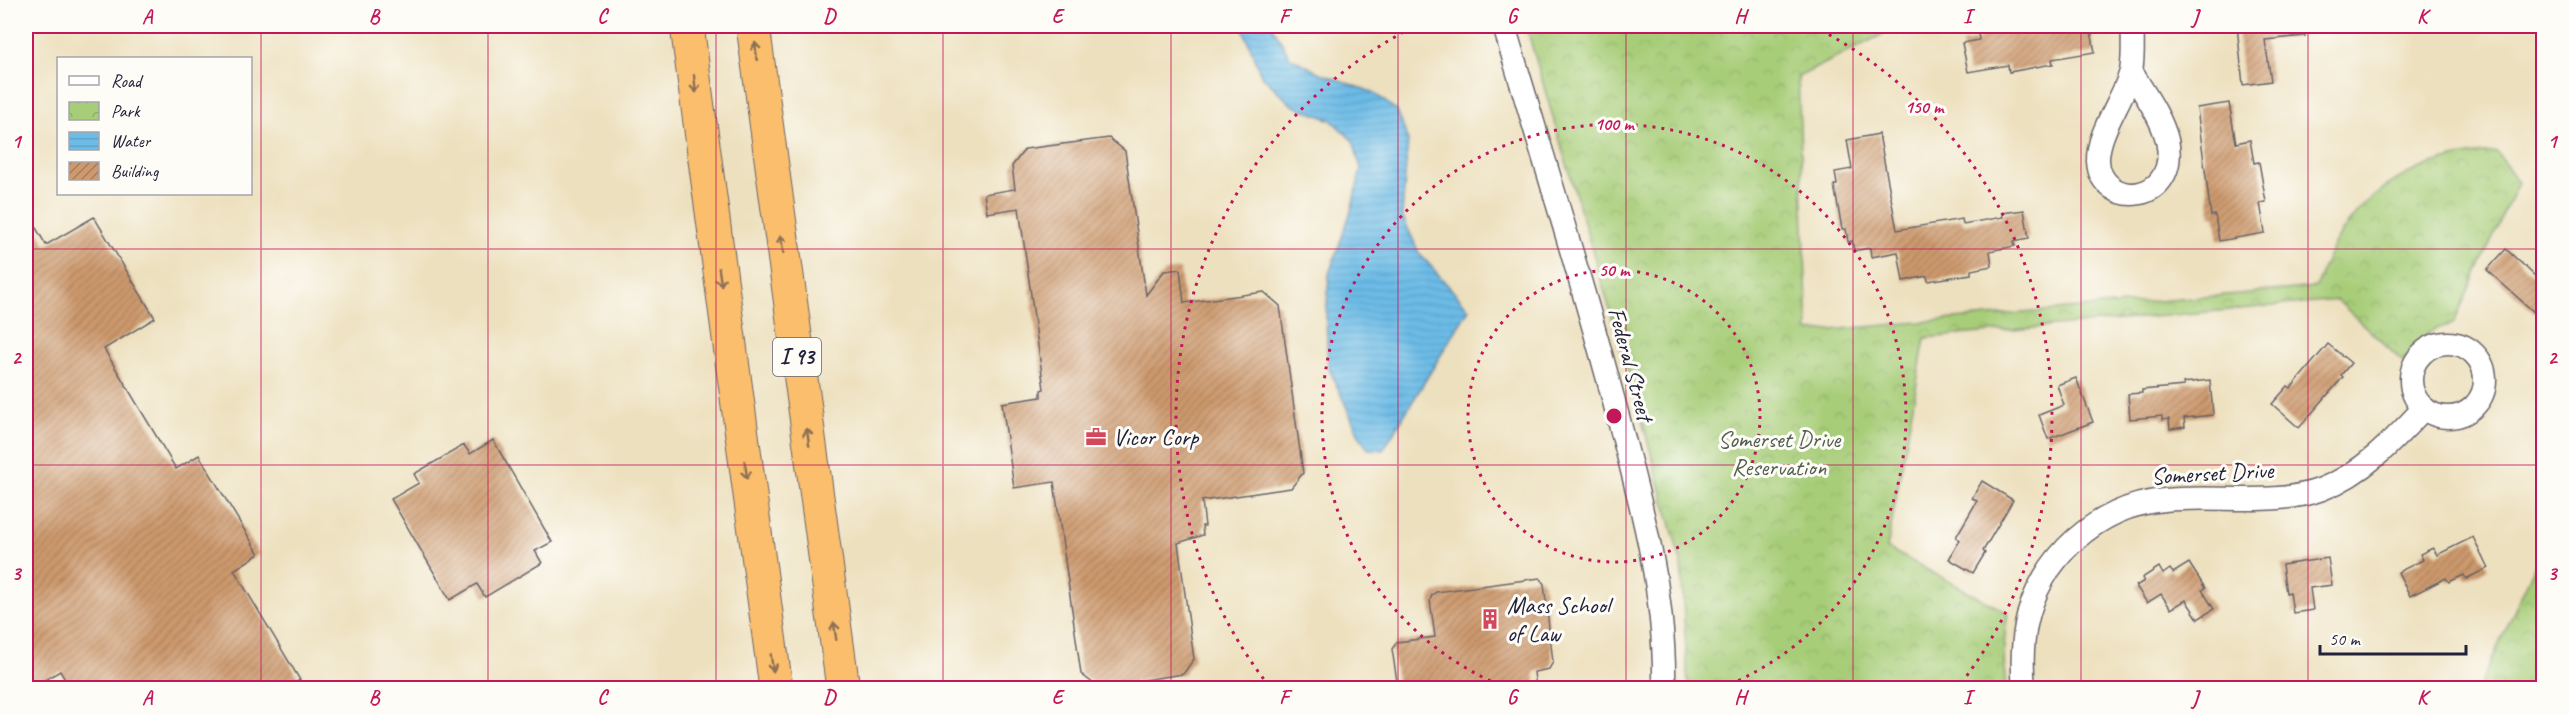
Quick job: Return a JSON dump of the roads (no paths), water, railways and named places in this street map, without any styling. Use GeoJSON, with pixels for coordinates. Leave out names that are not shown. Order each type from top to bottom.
{"type":"FeatureCollection","features":[{"type":"Feature","properties":{"kind":"highway"},"geometry":{"type":"LineString","coordinates":[[687,26],[776,688]]}},
{"type":"Feature","properties":{"kind":"highway","name":"I 93"},"geometry":{"type":"LineString","coordinates":[[753,26],[843,688]]}},
{"type":"Feature","properties":{"kind":"street","name":"Federal Street"},"geometry":{"type":"LineString","coordinates":[[1504,26],[1596,337],[1649,538],[1659,606],[1664,688]]}},
{"type":"Feature","properties":{"kind":"street"},"geometry":{"type":"LineString","coordinates":[[2131,71],[2161,124],[2168,153],[2164,176],[2147,192],[2136,195],[2114,189],[2106,182],[2098,162],[2102,140],[2131,71],[2133,26]]}},
{"type":"Feature","properties":{"kind":"street","name":"Somerset Drive"},"geometry":{"type":"LineString","coordinates":[[2024,688],[2023,650],[2026,625],[2033,601],[2043,579],[2057,558],[2074,540],[2094,525],[2116,512],[2139,504],[2164,500],[2279,497],[2322,489],[2371,461],[2424,408]]}},
{"type":"Feature","properties":{"kind":"water"},"geometry":{"type":"Polygon","coordinates":[[[1242,26],[1272,26],[1290,57],[1318,72],[1374,93],[1397,111],[1408,140],[1402,215],[1419,253],[1469,309],[1383,450],[1368,449],[1359,435],[1328,366],[1326,319],[1329,274],[1351,211],[1361,169],[1353,141],[1331,120],[1292,105],[1261,75],[1242,26]]]}},
{"type":"Feature","properties":{"kind":"place","name":"Vicor Corp"},"geometry":{"type":"Point","coordinates":[1096,437]}},
{"type":"Feature","properties":{"kind":"place","name":"Mass School of Law"},"geometry":{"type":"Point","coordinates":[1490,619]}},
{"type":"Feature","properties":{"kind":"park label","name":"Somerset Drive Reservation"},"geometry":{"type":"Point","coordinates":[1779,453]}}]}
